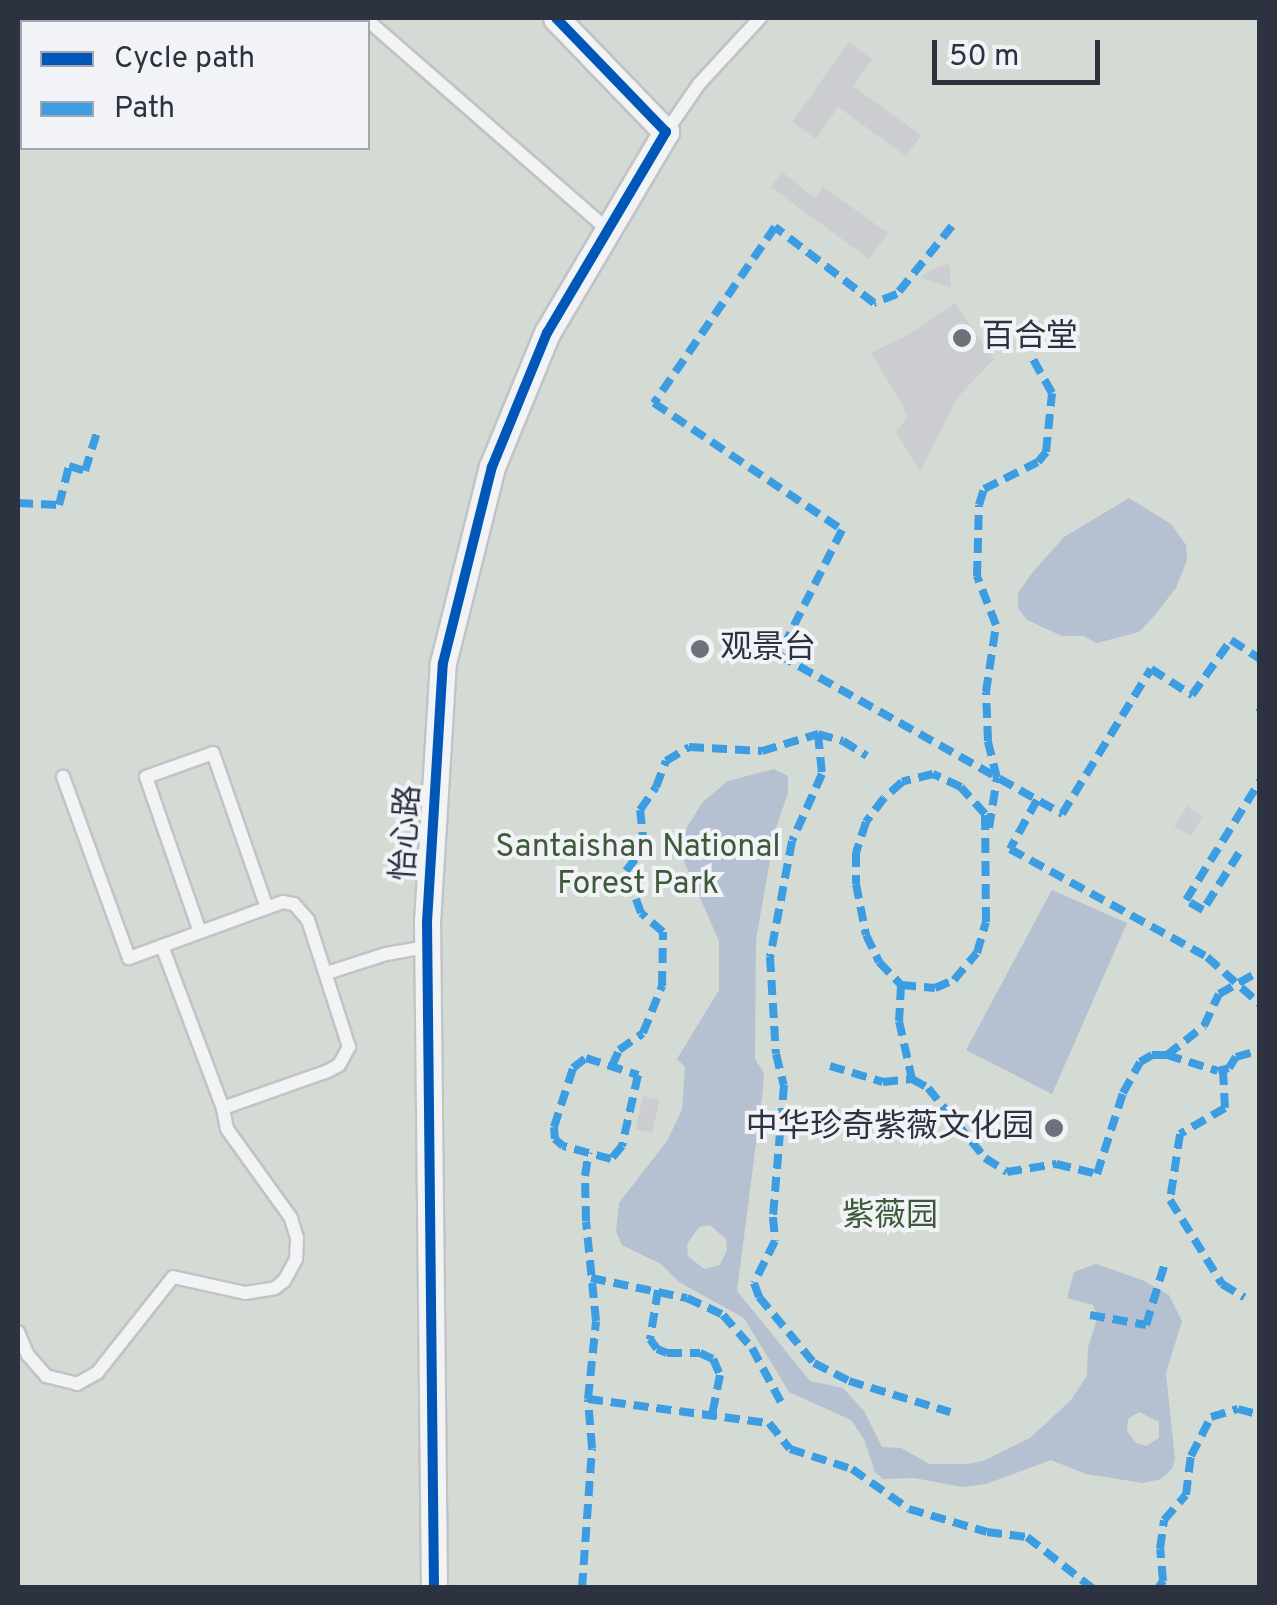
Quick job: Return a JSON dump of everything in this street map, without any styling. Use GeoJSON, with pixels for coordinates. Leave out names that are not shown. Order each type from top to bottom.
{"type":"FeatureCollection","features":[{"type":"Feature","properties":{"kind":"street"},"geometry":{"type":"LineString","coordinates":[[556,18],[666,132]]}},
{"type":"Feature","properties":{"kind":"street","name":"怡心路"},"geometry":{"type":"LineString","coordinates":[[434,1588],[427,947],[443,663],[492,467],[547,334],[666,132]]}},
{"type":"Feature","properties":{"kind":"lane"},"geometry":{"type":"LineString","coordinates":[[666,132],[700,84],[760,18]]}},
{"type":"Feature","properties":{"kind":"lane"},"geometry":{"type":"LineString","coordinates":[[370,22],[608,230]]}},
{"type":"Feature","properties":{"kind":"lane"},"geometry":{"type":"LineString","coordinates":[[200,932],[146,777],[213,753],[267,908]]}},
{"type":"Feature","properties":{"kind":"lane"},"geometry":{"type":"LineString","coordinates":[[63,776],[129,958],[283,902],[301,910],[348,1036],[346,1056],[317,1076],[223,1108]]}},
{"type":"Feature","properties":{"kind":"lane"},"geometry":{"type":"LineString","coordinates":[[18,1332],[28,1355],[46,1376],[77,1384],[98,1372],[173,1276],[245,1293],[274,1288],[284,1281],[296,1259],[297,1238],[290,1218],[228,1129],[162,946]]}},
{"type":"Feature","properties":{"kind":"lane"},"geometry":{"type":"LineString","coordinates":[[327,973],[386,954],[427,947]]}},
{"type":"Feature","properties":{"kind":"green space","name":"Santaishan National Forest Park"},"geometry":{"type":"Polygon","coordinates":[[[18,18],[1259,18],[1259,1587],[18,1587],[18,18]]]}},
{"type":"Feature","properties":{"kind":"water"},"geometry":{"type":"Polygon","coordinates":[[[1129,498],[1171,524],[1186,545],[1187,560],[1176,588],[1154,616],[1139,632],[1097,643],[1083,636],[1062,636],[1027,620],[1018,608],[1018,593],[1032,573],[1064,537],[1129,498]]]}},
{"type":"Feature","properties":{"kind":"water"},"geometry":{"type":"Polygon","coordinates":[[[774,769],[788,776],[788,793],[775,831],[756,940],[755,1059],[764,1073],[737,1291],[810,1381],[843,1388],[864,1411],[882,1447],[901,1448],[930,1464],[967,1464],[983,1461],[1030,1438],[1071,1400],[1087,1376],[1088,1347],[1098,1317],[1093,1305],[1067,1298],[1074,1272],[1096,1264],[1142,1280],[1169,1295],[1182,1321],[1166,1373],[1175,1459],[1172,1469],[1161,1479],[1143,1483],[1086,1474],[1051,1460],[986,1484],[962,1487],[914,1478],[883,1479],[875,1472],[864,1439],[851,1420],[789,1392],[744,1318],[679,1282],[661,1264],[622,1245],[616,1232],[619,1203],[667,1141],[682,1110],[685,1067],[677,1059],[719,990],[719,941],[681,855],[686,829],[702,803],[728,781],[774,769]],[[710,1225],[699,1227],[687,1244],[688,1256],[704,1269],[720,1265],[727,1250],[726,1239],[710,1225]],[[1139,1412],[1128,1419],[1127,1431],[1136,1443],[1146,1446],[1159,1438],[1159,1422],[1139,1412]]]}},
{"type":"Feature","properties":{"kind":"water"},"geometry":{"type":"Polygon","coordinates":[[[1052,890],[1127,923],[1052,1094],[966,1050],[1052,890]]]}},
{"type":"Feature","properties":{"kind":"building"},"geometry":{"type":"Polygon","coordinates":[[[849,42],[872,59],[853,86],[921,135],[906,156],[838,107],[816,139],[792,122],[849,42]]]}},
{"type":"Feature","properties":{"kind":"building"},"geometry":{"type":"Polygon","coordinates":[[[782,172],[815,198],[823,187],[888,233],[869,259],[771,187],[782,172]]]}},
{"type":"Feature","properties":{"kind":"building"},"geometry":{"type":"Polygon","coordinates":[[[949,264],[951,288],[920,277],[937,267],[949,264]]]}},
{"type":"Feature","properties":{"kind":"building"},"geometry":{"type":"Polygon","coordinates":[[[955,303],[994,359],[958,397],[920,471],[896,432],[907,417],[903,406],[871,353],[910,334],[955,303]]]}},
{"type":"Feature","properties":{"kind":"building"},"geometry":{"type":"Polygon","coordinates":[[[1187,806],[1203,816],[1190,836],[1174,826],[1187,806]]]}},
{"type":"Feature","properties":{"kind":"building"},"geometry":{"type":"Polygon","coordinates":[[[643,1096],[660,1100],[652,1133],[635,1129],[643,1096]]]}},
{"type":"Feature","properties":{"kind":"marked path"},"geometry":{"type":"LineString","coordinates":[[952,226],[897,294],[874,303],[775,227],[654,403],[842,530],[779,655],[1062,814],[1151,669],[1192,695],[1231,640],[1260,659]]}},
{"type":"Feature","properties":{"kind":"marked path"},"geometry":{"type":"LineString","coordinates":[[989,828],[997,778],[988,741],[986,692],[996,625],[977,576],[979,505],[984,489],[1038,462],[1046,452],[1052,393],[1030,354]]}},
{"type":"Feature","properties":{"kind":"marked path"},"geometry":{"type":"LineString","coordinates":[[18,503],[59,505],[69,466],[85,471],[98,429]]}},
{"type":"Feature","properties":{"kind":"marked path"},"geometry":{"type":"LineString","coordinates":[[818,734],[822,774],[792,841],[770,957],[776,1054],[784,1085],[773,1217],[775,1241],[754,1283],[759,1297],[814,1363],[849,1381],[950,1412]]}},
{"type":"Feature","properties":{"kind":"marked path"},"geometry":{"type":"LineString","coordinates":[[612,1066],[619,1050],[643,1033],[662,986],[663,932],[641,913],[626,871],[644,847],[640,810],[656,787],[666,761],[689,747],[762,751],[818,734],[843,741],[867,756]]}},
{"type":"Feature","properties":{"kind":"marked path"},"geometry":{"type":"LineString","coordinates":[[901,985],[935,988],[954,980],[977,953],[986,922],[985,814],[961,787],[933,774],[902,782],[884,798],[866,822],[856,852],[856,884],[866,935],[879,962],[901,985],[899,1021],[912,1079]]}},
{"type":"Feature","properties":{"kind":"marked path"},"geometry":{"type":"LineString","coordinates":[[1239,853],[1203,910],[1186,900],[1260,781]]}},
{"type":"Feature","properties":{"kind":"marked path"},"geometry":{"type":"LineString","coordinates":[[1037,800],[1010,849],[1207,957],[1260,1004]]}},
{"type":"Feature","properties":{"kind":"marked path"},"geometry":{"type":"LineString","coordinates":[[1167,1055],[1204,1026],[1219,994],[1260,971]]}},
{"type":"Feature","properties":{"kind":"marked path"},"geometry":{"type":"LineString","coordinates":[[830,1066],[883,1082],[912,1079],[928,1088],[985,1158],[1007,1172],[1056,1164],[1097,1174],[1123,1093],[1140,1062],[1152,1055],[1167,1055],[1218,1071],[1229,1068],[1236,1057],[1260,1050]]}},
{"type":"Feature","properties":{"kind":"marked path"},"geometry":{"type":"LineString","coordinates":[[586,1058],[638,1075],[622,1146],[611,1159],[563,1146],[555,1139],[554,1127],[573,1068],[586,1058]]}},
{"type":"Feature","properties":{"kind":"marked path"},"geometry":{"type":"LineString","coordinates":[[1223,1070],[1225,1108],[1180,1134],[1170,1200],[1222,1284],[1244,1297]]}},
{"type":"Feature","properties":{"kind":"marked path"},"geometry":{"type":"LineString","coordinates":[[582,1588],[592,1448],[588,1399],[596,1321],[586,1221],[589,1152]]}},
{"type":"Feature","properties":{"kind":"marked path"},"geometry":{"type":"LineString","coordinates":[[1090,1315],[1146,1325],[1164,1266]]}},
{"type":"Feature","properties":{"kind":"marked path"},"geometry":{"type":"LineString","coordinates":[[591,1278],[687,1298],[723,1315],[752,1348],[783,1406]]}},
{"type":"Feature","properties":{"kind":"marked path"},"geometry":{"type":"LineString","coordinates":[[658,1290],[650,1339],[657,1349],[667,1353],[700,1353],[713,1359],[720,1375],[712,1415]]}},
{"type":"Feature","properties":{"kind":"marked path"},"geometry":{"type":"LineString","coordinates":[[588,1399],[769,1423],[790,1449],[852,1469],[909,1509],[987,1532],[1027,1537],[1092,1588]]}},
{"type":"Feature","properties":{"kind":"marked path"},"geometry":{"type":"LineString","coordinates":[[1158,1588],[1163,1581],[1160,1549],[1164,1520],[1186,1495],[1191,1456],[1211,1417],[1238,1409],[1260,1415]]}},
{"type":"Feature","properties":{"kind":"cycle path"},"geometry":{"type":"LineString","coordinates":[[434,1588],[427,922],[443,663],[492,467],[547,333],[666,132],[556,18]]}},
{"type":"Feature","properties":{"kind":"place","name":"百合堂"},"geometry":{"type":"Point","coordinates":[962,338]}},
{"type":"Feature","properties":{"kind":"place","name":"观景台"},"geometry":{"type":"Point","coordinates":[700,649]}},
{"type":"Feature","properties":{"kind":"place","name":"中华珍奇紫薇文化园"},"geometry":{"type":"Point","coordinates":[1054,1128]}},
{"type":"Feature","properties":{"kind":"park label","name":"紫薇园"},"geometry":{"type":"Point","coordinates":[890,1217]}}]}
